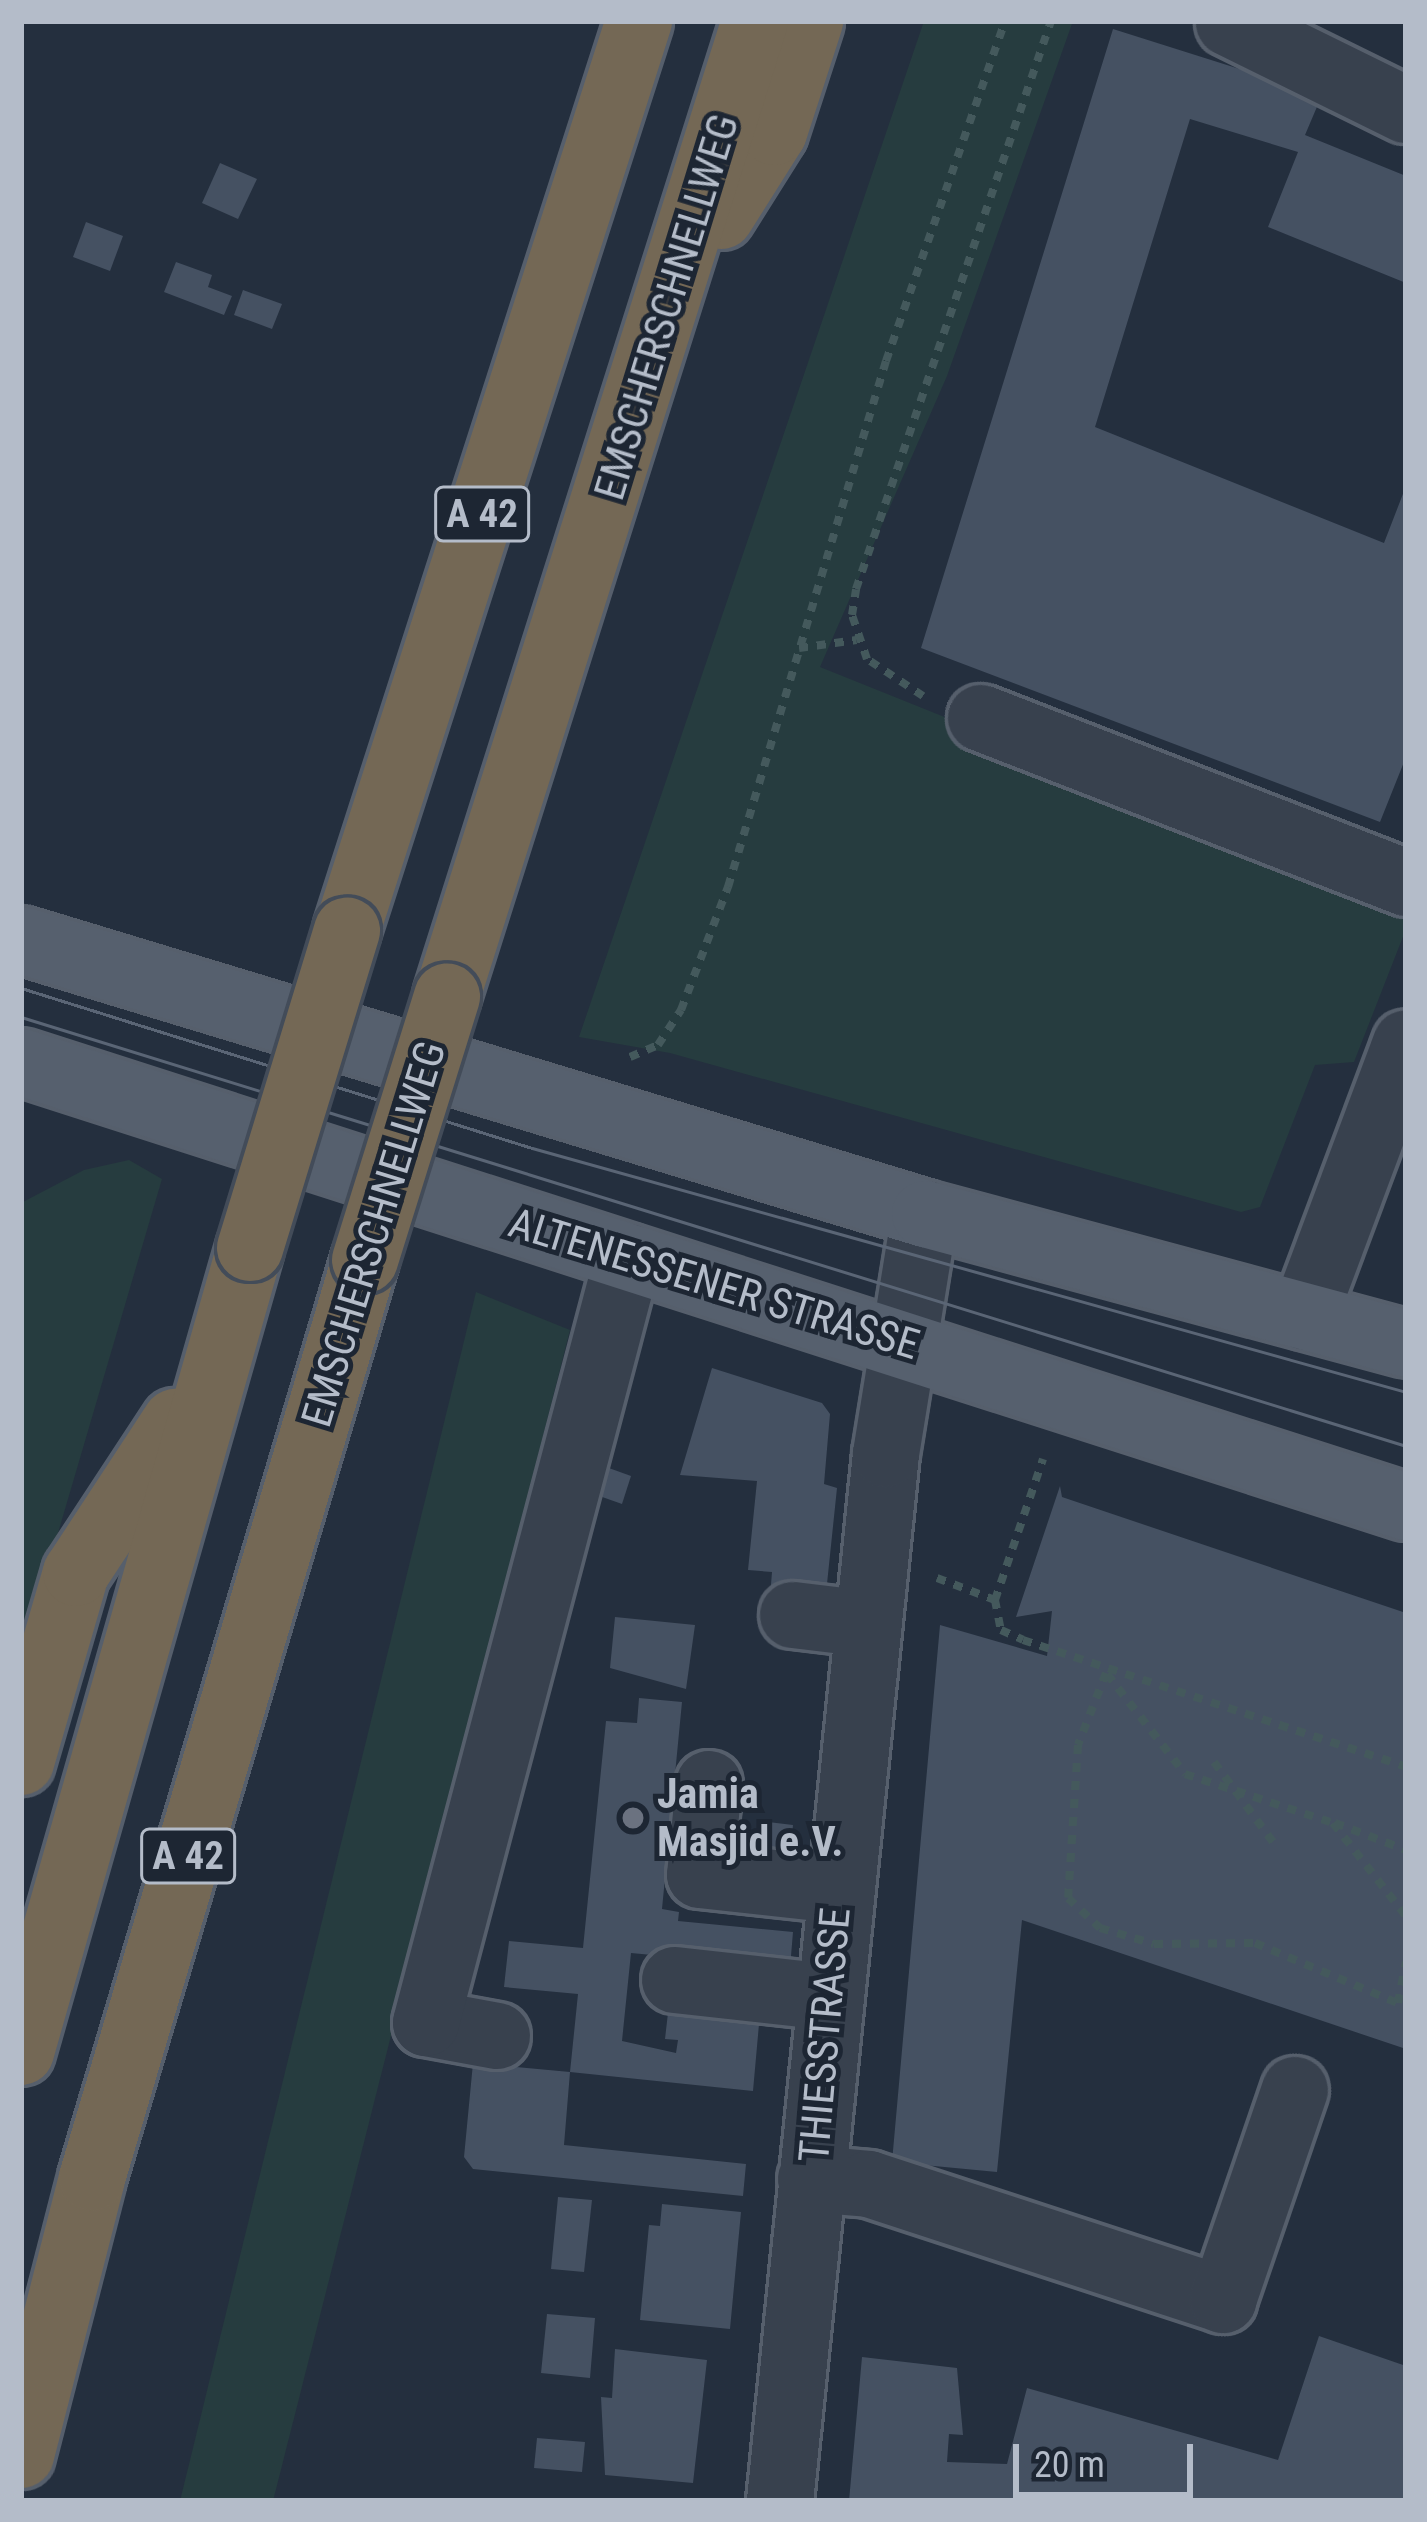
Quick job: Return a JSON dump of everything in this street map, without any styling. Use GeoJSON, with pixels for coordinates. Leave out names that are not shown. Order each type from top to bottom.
{"type":"FeatureCollection","features":[{"type":"Feature","properties":{"kind":"highway","name":"A 42"},"geometry":{"type":"LineString","coordinates":[[21,2052],[210,1369],[639,21]]}},
{"type":"Feature","properties":{"kind":"highway","name":"EMSCHERSCHNELLWEG"},"geometry":{"type":"LineString","coordinates":[[21,2455],[92,2178],[365,1260],[677,285],[755,21]]}},
{"type":"Feature","properties":{"kind":"highway"},"geometry":{"type":"LineString","coordinates":[[677,285],[774,132],[810,21]]}},
{"type":"Feature","properties":{"kind":"highway"},"geometry":{"type":"LineString","coordinates":[[21,1762],[76,1573],[210,1369]]}},
{"type":"Feature","properties":{"kind":"main road"},"geometry":{"type":"LineString","coordinates":[[21,940],[926,1214],[1406,1343]]}},
{"type":"Feature","properties":{"kind":"main road","name":"ALTENESSENER STRASSE"},"geometry":{"type":"LineString","coordinates":[[21,1062],[1406,1507]]}},
{"type":"Feature","properties":{"kind":"street"},"geometry":{"type":"LineString","coordinates":[[1228,23],[1406,110]]}},
{"type":"Feature","properties":{"kind":"street"},"geometry":{"type":"LineString","coordinates":[[981,718],[1406,883]]}},
{"type":"Feature","properties":{"kind":"street"},"geometry":{"type":"LineString","coordinates":[[1304,1316],[1406,1043]]}},
{"type":"Feature","properties":{"kind":"street","name":"THIESSTRASSE"},"geometry":{"type":"LineString","coordinates":[[780,2501],[868,1624],[901,1342],[926,1214]]}},
{"type":"Feature","properties":{"kind":"street"},"geometry":{"type":"LineString","coordinates":[[496,2036],[426,2023],[628,1257]]}},
{"type":"Feature","properties":{"kind":"street"},"geometry":{"type":"LineString","coordinates":[[793,1615],[868,1624]]}},
{"type":"Feature","properties":{"kind":"street"},"geometry":{"type":"LineString","coordinates":[[709,1784],[700,1874],[839,1890]]}},
{"type":"Feature","properties":{"kind":"street"},"geometry":{"type":"LineString","coordinates":[[675,1980],[829,1997]]}},
{"type":"Feature","properties":{"kind":"street"},"geometry":{"type":"LineString","coordinates":[[811,2179],[869,2184],[1223,2300],[1295,2090]]}},
{"type":"Feature","properties":{"kind":"path"},"geometry":{"type":"LineString","coordinates":[[617,1060],[658,1045],[681,1010],[949,168],[1005,21]]}},
{"type":"Feature","properties":{"kind":"path"},"geometry":{"type":"LineString","coordinates":[[981,718],[901,687],[856,640],[856,590],[1051,21]]}},
{"type":"Feature","properties":{"kind":"path"},"geometry":{"type":"LineString","coordinates":[[799,648],[856,640]]}},
{"type":"Feature","properties":{"kind":"path"},"geometry":{"type":"LineString","coordinates":[[1042,1459],[995,1600],[1001,1630],[1106,1673],[1406,1767]]}},
{"type":"Feature","properties":{"kind":"path"},"geometry":{"type":"LineString","coordinates":[[935,1578],[995,1600]]}},
{"type":"Feature","properties":{"kind":"path"},"geometry":{"type":"LineString","coordinates":[[1106,1673],[1185,1774],[1406,1850]]}},
{"type":"Feature","properties":{"kind":"path"},"geometry":{"type":"LineString","coordinates":[[1106,1673],[1078,1745],[1068,1898],[1100,1928],[1154,1944],[1255,1943],[1398,2003],[1406,1962]]}},
{"type":"Feature","properties":{"kind":"path"},"geometry":{"type":"LineString","coordinates":[[1214,1762],[1276,1846]]}},
{"type":"Feature","properties":{"kind":"path"},"geometry":{"type":"LineString","coordinates":[[1334,1823],[1406,1916]]}},
{"type":"Feature","properties":{"kind":"green space"},"geometry":{"type":"Polygon","coordinates":[[[924,21],[1073,21],[947,376],[820,667],[1406,902],[1406,929],[1354,1062],[1315,1065],[1260,1207],[1241,1212],[670,1053],[579,1037],[924,21]]]}},
{"type":"Feature","properties":{"kind":"green space"},"geometry":{"type":"Polygon","coordinates":[[[129,1160],[162,1179],[21,1659],[21,1203],[84,1170],[129,1160]]]}},
{"type":"Feature","properties":{"kind":"green space"},"geometry":{"type":"Polygon","coordinates":[[[476,1292],[570,1330],[273,2501],[180,2501],[476,1292]]]}},
{"type":"Feature","properties":{"kind":"building"},"geometry":{"type":"Polygon","coordinates":[[[1113,29],[1322,95],[1305,135],[1406,176],[1406,283],[1268,227],[1298,152],[1190,119],[1095,427],[1384,543],[1406,486],[1406,757],[1380,822],[921,648],[1113,29]]]}},
{"type":"Feature","properties":{"kind":"building"},"geometry":{"type":"Polygon","coordinates":[[[220,163],[257,179],[238,219],[202,203],[220,163]]]}},
{"type":"Feature","properties":{"kind":"building"},"geometry":{"type":"Polygon","coordinates":[[[86,222],[123,236],[110,271],[73,257],[86,222]]]}},
{"type":"Feature","properties":{"kind":"building"},"geometry":{"type":"Polygon","coordinates":[[[176,262],[212,275],[208,287],[232,296],[224,315],[164,292],[176,262]]]}},
{"type":"Feature","properties":{"kind":"building"},"geometry":{"type":"Polygon","coordinates":[[[243,290],[282,304],[272,329],[234,315],[243,290]]]}},
{"type":"Feature","properties":{"kind":"building"},"geometry":{"type":"Polygon","coordinates":[[[712,1368],[822,1403],[830,1414],[824,1484],[837,1488],[825,1603],[770,1597],[772,1572],[748,1570],[757,1481],[680,1475],[712,1368]]]}},
{"type":"Feature","properties":{"kind":"building"},"geometry":{"type":"Polygon","coordinates":[[[584,1459],[631,1476],[622,1504],[574,1487],[584,1459]]]}},
{"type":"Feature","properties":{"kind":"building"},"geometry":{"type":"Polygon","coordinates":[[[1060,1486],[1062,1497],[1406,1613],[1406,2049],[1022,1920],[997,2172],[892,2162],[940,1625],[1047,1656],[1052,1611],[1016,1617],[1060,1486]]]}},
{"type":"Feature","properties":{"kind":"building"},"geometry":{"type":"Polygon","coordinates":[[[615,1617],[695,1625],[686,1689],[610,1668],[615,1617]]]}},
{"type":"Feature","properties":{"kind":"building"},"geometry":{"type":"Polygon","coordinates":[[[639,1698],[682,1702],[662,1909],[679,1912],[678,1921],[793,1932],[790,1968],[631,1953],[622,2041],[676,2053],[678,2040],[665,2039],[669,2004],[760,2013],[753,2091],[570,2072],[578,1994],[504,1987],[509,1941],[583,1948],[606,1721],[637,1723],[639,1698]]]}},
{"type":"Feature","properties":{"kind":"building"},"geometry":{"type":"Polygon","coordinates":[[[761,1821],[793,1825],[790,1856],[757,1849],[761,1821]]]}},
{"type":"Feature","properties":{"kind":"building"},"geometry":{"type":"Polygon","coordinates":[[[473,2063],[570,2072],[564,2145],[746,2164],[743,2196],[473,2169],[464,2157],[473,2063]]]}},
{"type":"Feature","properties":{"kind":"building"},"geometry":{"type":"Polygon","coordinates":[[[558,2197],[592,2200],[584,2272],[551,2269],[558,2197]]]}},
{"type":"Feature","properties":{"kind":"building"},"geometry":{"type":"Polygon","coordinates":[[[662,2204],[741,2212],[730,2329],[640,2320],[649,2225],[660,2226],[662,2204]]]}},
{"type":"Feature","properties":{"kind":"building"},"geometry":{"type":"Polygon","coordinates":[[[547,2314],[595,2318],[590,2378],[541,2373],[547,2314]]]}},
{"type":"Feature","properties":{"kind":"building"},"geometry":{"type":"Polygon","coordinates":[[[1319,2336],[1406,2366],[1406,2501],[849,2501],[862,2357],[957,2368],[963,2435],[949,2434],[947,2462],[1007,2464],[1027,2388],[1278,2460],[1319,2336]]]}},
{"type":"Feature","properties":{"kind":"building"},"geometry":{"type":"Polygon","coordinates":[[[615,2349],[707,2360],[693,2483],[605,2475],[601,2397],[612,2398],[615,2349]]]}},
{"type":"Feature","properties":{"kind":"building"},"geometry":{"type":"Polygon","coordinates":[[[537,2438],[585,2442],[582,2472],[534,2468],[537,2438]]]}},
{"type":"Feature","properties":{"kind":"tram line"},"geometry":{"type":"LineString","coordinates":[[21,988],[532,1148],[1406,1392]]}},
{"type":"Feature","properties":{"kind":"tram line"},"geometry":{"type":"LineString","coordinates":[[21,1017],[1406,1446]]}},
{"type":"Feature","properties":{"kind":"place","name":"Jamia Masjid e.V."},"geometry":{"type":"Point","coordinates":[633,1818]}}]}
